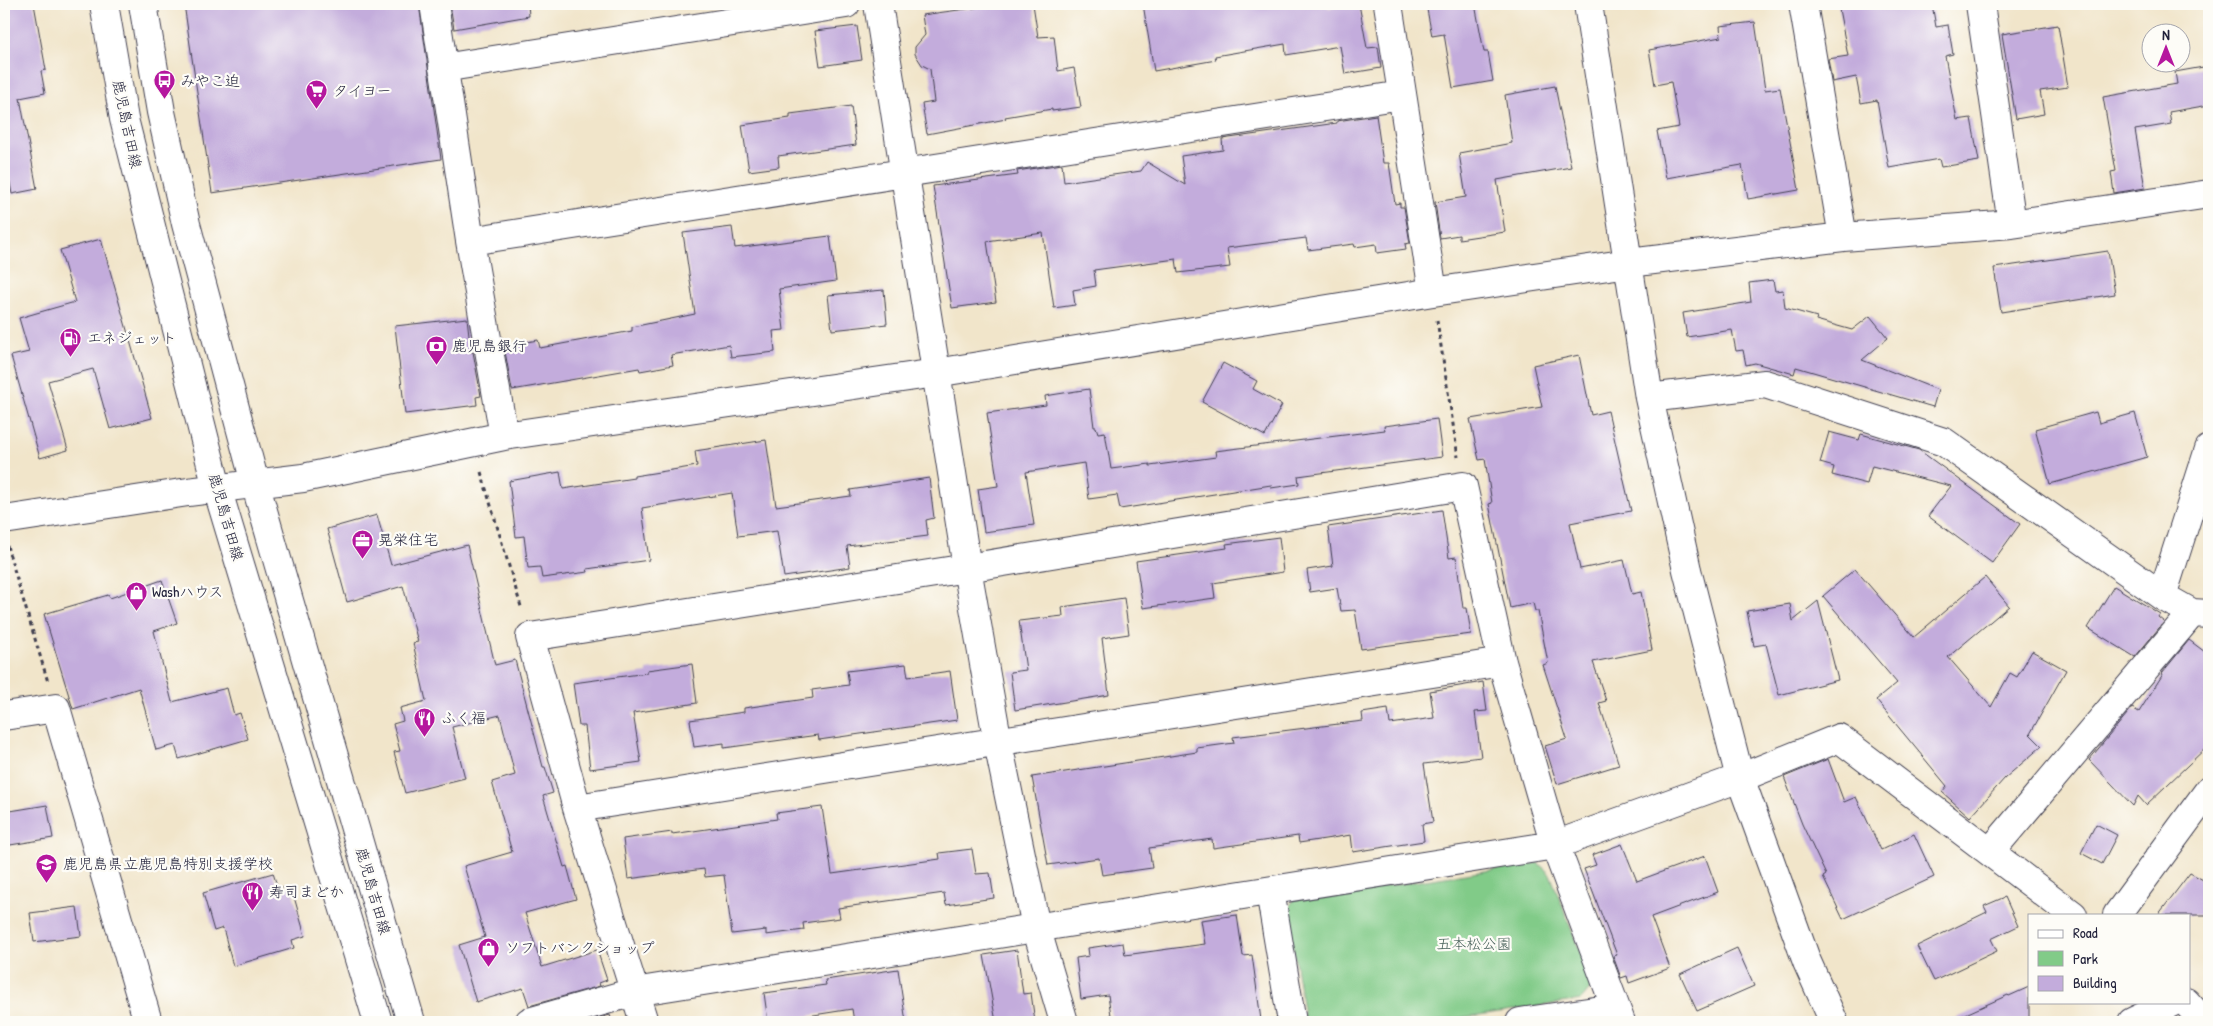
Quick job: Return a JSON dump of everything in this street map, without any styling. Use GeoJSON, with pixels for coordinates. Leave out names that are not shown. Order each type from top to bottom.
{"type":"FeatureCollection","features":[{"type":"Feature","properties":{"kind":"street","name":"鹿児島吉田線"},"geometry":{"type":"LineString","coordinates":[[104,4],[124,119],[217,488],[378,1022]]}},
{"type":"Feature","properties":{"kind":"street","name":"鹿児島吉田線"},"geometry":{"type":"LineString","coordinates":[[143,4],[161,112],[186,224],[255,483],[411,1022]]}},
{"type":"Feature","properties":{"kind":"street"},"geometry":{"type":"LineString","coordinates":[[434,4],[470,241],[504,436]]}},
{"type":"Feature","properties":{"kind":"street"},"geometry":{"type":"LineString","coordinates":[[443,68],[846,4]]}},
{"type":"Feature","properties":{"kind":"street"},"geometry":{"type":"LineString","coordinates":[[878,4],[967,568],[998,743],[1036,927],[1064,1022]]}},
{"type":"Feature","properties":{"kind":"street"},"geometry":{"type":"LineString","coordinates":[[1388,4],[1433,292]]}},
{"type":"Feature","properties":{"kind":"street"},"geometry":{"type":"LineString","coordinates":[[1588,4],[1649,398],[1687,570],[1740,778],[1807,962],[1834,1022]]}},
{"type":"Feature","properties":{"kind":"street"},"geometry":{"type":"LineString","coordinates":[[1803,4],[1843,237]]}},
{"type":"Feature","properties":{"kind":"street"},"geometry":{"type":"LineString","coordinates":[[1980,4],[2012,224]]}},
{"type":"Feature","properties":{"kind":"street"},"geometry":{"type":"LineString","coordinates":[[470,241],[1402,95]]}},
{"type":"Feature","properties":{"kind":"street"},"geometry":{"type":"LineString","coordinates":[[4,520],[217,488],[303,478],[504,436],[936,373],[1433,292],[1629,263],[1843,237],[2012,224],[2209,194]]}},
{"type":"Feature","properties":{"kind":"street"},"geometry":{"type":"LineString","coordinates":[[1649,398],[1765,384],[1944,442],[2162,596],[2201,613],[1990,852]]}},
{"type":"Feature","properties":{"kind":"street"},"geometry":{"type":"LineString","coordinates":[[2162,596],[2209,449]]}},
{"type":"Feature","properties":{"kind":"street"},"geometry":{"type":"LineString","coordinates":[[644,1022],[577,808],[530,637],[967,568],[1463,486],[1502,662],[1556,845],[1618,1015],[1520,1022]]}},
{"type":"Feature","properties":{"kind":"street"},"geometry":{"type":"LineString","coordinates":[[577,808],[1502,662]]}},
{"type":"Feature","properties":{"kind":"street"},"geometry":{"type":"LineString","coordinates":[[4,716],[56,708],[148,1022]]}},
{"type":"Feature","properties":{"kind":"street"},"geometry":{"type":"LineString","coordinates":[[529,1022],[634,992],[1556,845],[1740,778],[1839,738],[2071,914]]}},
{"type":"Feature","properties":{"kind":"street"},"geometry":{"type":"LineString","coordinates":[[2117,914],[2209,790]]}},
{"type":"Feature","properties":{"kind":"street"},"geometry":{"type":"LineString","coordinates":[[1270,891],[1292,1022]]}},
{"type":"Feature","properties":{"kind":"street"},"geometry":{"type":"LineString","coordinates":[[2132,1022],[2169,1004]]}},
{"type":"Feature","properties":{"kind":"street"},"geometry":{"type":"LineString","coordinates":[[2188,1004],[2204,1022]]}},
{"type":"Feature","properties":{"kind":"path"},"geometry":{"type":"LineString","coordinates":[[1433,292],[1463,486]]}},
{"type":"Feature","properties":{"kind":"path"},"geometry":{"type":"LineString","coordinates":[[481,472],[530,637]]}},
{"type":"Feature","properties":{"kind":"path"},"geometry":{"type":"LineString","coordinates":[[4,536],[56,708]]}},
{"type":"Feature","properties":{"kind":"green space","name":"五本松公園"},"geometry":{"type":"Polygon","coordinates":[[[1538,863],[1550,874],[1593,986],[1581,1000],[1431,1022],[1305,1022],[1287,909],[1294,900],[1538,863]]]}},
{"type":"Feature","properties":{"kind":"building"},"geometry":{"type":"Polygon","coordinates":[[[4,4],[34,4],[46,70],[41,71],[45,93],[20,98],[37,189],[12,194],[4,152],[4,4]]]}},
{"type":"Feature","properties":{"kind":"building","name":"タイヨー"},"geometry":{"type":"Polygon","coordinates":[[[184,4],[419,4],[441,159],[212,193],[184,4]]]}},
{"type":"Feature","properties":{"kind":"building"},"geometry":{"type":"Polygon","coordinates":[[[450,4],[528,4],[529,16],[454,29],[450,4]]]}},
{"type":"Feature","properties":{"kind":"building"},"geometry":{"type":"Polygon","coordinates":[[[1003,4],[1033,4],[1038,37],[1054,36],[1058,71],[1074,68],[1081,107],[1052,111],[1052,109],[1005,117],[1006,119],[927,134],[922,104],[934,102],[930,69],[922,65],[915,54],[915,47],[925,35],[922,15],[1003,4]]]}},
{"type":"Feature","properties":{"kind":"building"},"geometry":{"type":"Polygon","coordinates":[[[1143,4],[1328,4],[1328,8],[1359,4],[1367,48],[1378,47],[1381,68],[1345,74],[1340,46],[1286,55],[1285,44],[1215,56],[1216,60],[1154,71],[1143,4]]]}},
{"type":"Feature","properties":{"kind":"building"},"geometry":{"type":"Polygon","coordinates":[[[1426,4],[1475,4],[1484,52],[1488,52],[1493,81],[1453,88],[1444,34],[1432,36],[1426,4]]]}},
{"type":"Feature","properties":{"kind":"building"},"geometry":{"type":"Polygon","coordinates":[[[1838,4],[1932,4],[1936,27],[1948,25],[1953,54],[1945,56],[1957,120],[1971,118],[1979,161],[1941,167],[1939,159],[1889,168],[1877,100],[1861,103],[1856,77],[1832,82],[1828,59],[1848,56],[1838,4]]]}},
{"type":"Feature","properties":{"kind":"building"},"geometry":{"type":"Polygon","coordinates":[[[1755,22],[1765,90],[1780,88],[1799,190],[1748,199],[1742,165],[1666,178],[1657,131],[1679,127],[1671,82],[1655,85],[1649,50],[1721,37],[1720,26],[1755,22]]]}},
{"type":"Feature","properties":{"kind":"building"},"geometry":{"type":"Polygon","coordinates":[[[2058,25],[2068,87],[2040,91],[2044,114],[2016,119],[2002,34],[2058,25]]]}},
{"type":"Feature","properties":{"kind":"building"},"geometry":{"type":"Polygon","coordinates":[[[857,26],[862,60],[820,66],[815,31],[857,26]]]}},
{"type":"Feature","properties":{"kind":"building"},"geometry":{"type":"Polygon","coordinates":[[[2209,66],[2209,105],[2169,112],[2171,124],[2135,130],[2145,188],[2114,193],[2111,172],[2116,171],[2103,97],[2177,84],[2175,72],[2190,72],[2190,69],[2209,66]]]}},
{"type":"Feature","properties":{"kind":"building"},"geometry":{"type":"Polygon","coordinates":[[[1555,86],[1571,167],[1497,180],[1505,232],[1459,239],[1459,235],[1440,238],[1435,202],[1466,197],[1459,153],[1512,143],[1505,95],[1555,86]]]}},
{"type":"Feature","properties":{"kind":"building"},"geometry":{"type":"Polygon","coordinates":[[[851,106],[856,145],[778,156],[779,167],[749,171],[742,125],[790,118],[790,114],[851,106]]]}},
{"type":"Feature","properties":{"kind":"building"},"geometry":{"type":"Polygon","coordinates":[[[1376,115],[1383,163],[1389,163],[1395,204],[1400,203],[1400,207],[1404,207],[1410,243],[1405,244],[1406,249],[1377,253],[1376,244],[1355,247],[1354,244],[1308,250],[1306,238],[1227,248],[1230,267],[1178,273],[1176,259],[1094,270],[1096,286],[1073,290],[1075,305],[1054,308],[1043,233],[987,241],[996,302],[952,308],[933,186],[1018,175],[1017,171],[1062,164],[1064,182],[1141,171],[1147,162],[1185,185],[1181,156],[1223,150],[1222,139],[1337,123],[1337,121],[1376,115]]]}},
{"type":"Feature","properties":{"kind":"building"},"geometry":{"type":"Polygon","coordinates":[[[732,227],[735,248],[830,236],[836,281],[779,289],[784,330],[773,331],[775,352],[731,357],[729,345],[671,355],[673,365],[640,371],[639,368],[512,390],[504,346],[538,340],[540,348],[632,331],[632,327],[695,314],[683,233],[732,227]]]}},
{"type":"Feature","properties":{"kind":"building"},"geometry":{"type":"Polygon","coordinates":[[[101,239],[152,418],[110,429],[93,369],[48,381],[68,450],[40,458],[11,356],[29,352],[19,318],[75,302],[60,250],[101,239]]]}},
{"type":"Feature","properties":{"kind":"building"},"geometry":{"type":"Polygon","coordinates":[[[2108,251],[2115,294],[2001,312],[1994,268],[2108,251]]]}},
{"type":"Feature","properties":{"kind":"building"},"geometry":{"type":"Polygon","coordinates":[[[1773,280],[1775,291],[1783,290],[1785,308],[1817,317],[1816,320],[1852,330],[1870,316],[1888,338],[1862,360],[1938,390],[1933,407],[1796,367],[1794,374],[1755,363],[1746,365],[1743,350],[1736,351],[1732,330],[1687,337],[1683,313],[1751,302],[1749,283],[1773,280]]]}},
{"type":"Feature","properties":{"kind":"building"},"geometry":{"type":"Polygon","coordinates":[[[884,290],[887,324],[832,330],[828,295],[884,290]]]}},
{"type":"Feature","properties":{"kind":"building","name":"鹿児島銀行"},"geometry":{"type":"Polygon","coordinates":[[[467,318],[471,352],[473,352],[481,396],[476,397],[477,405],[405,414],[395,326],[467,318]]]}},
{"type":"Feature","properties":{"kind":"building"},"geometry":{"type":"Polygon","coordinates":[[[1579,355],[1591,415],[1608,411],[1631,511],[1570,523],[1580,569],[1624,560],[1632,594],[1641,592],[1652,650],[1593,662],[1606,701],[1599,703],[1619,765],[1557,784],[1545,746],[1567,739],[1543,665],[1548,663],[1538,611],[1535,611],[1533,603],[1510,608],[1489,504],[1492,503],[1485,459],[1479,460],[1470,419],[1542,407],[1533,365],[1579,355]]]}},
{"type":"Feature","properties":{"kind":"building"},"geometry":{"type":"Polygon","coordinates":[[[1223,363],[1257,381],[1253,389],[1282,405],[1265,436],[1202,402],[1223,363]]]}},
{"type":"Feature","properties":{"kind":"building"},"geometry":{"type":"Polygon","coordinates":[[[1089,389],[1094,427],[1096,427],[1098,433],[1105,432],[1111,469],[1216,457],[1215,451],[1385,430],[1384,426],[1437,419],[1442,457],[1298,476],[1299,484],[1271,488],[1271,485],[1120,509],[1117,495],[1089,499],[1084,463],[1026,472],[1034,525],[984,532],[978,489],[998,486],[987,413],[1046,405],[1045,396],[1089,389]]]}},
{"type":"Feature","properties":{"kind":"building"},"geometry":{"type":"Polygon","coordinates":[[[2096,412],[2099,423],[2135,413],[2147,457],[2050,484],[2035,429],[2096,412]]]}},
{"type":"Feature","properties":{"kind":"building"},"geometry":{"type":"Polygon","coordinates":[[[1829,432],[1859,440],[1861,434],[1919,450],[2020,524],[1992,563],[1928,516],[1951,486],[1872,466],[1867,484],[1832,475],[1834,467],[1820,463],[1829,432]]]}},
{"type":"Feature","properties":{"kind":"building"},"geometry":{"type":"Polygon","coordinates":[[[766,440],[776,506],[851,496],[850,490],[929,478],[934,518],[926,520],[928,536],[847,546],[850,567],[784,577],[777,531],[738,536],[732,493],[642,508],[649,560],[587,569],[588,572],[542,578],[540,567],[528,568],[524,536],[516,537],[509,481],[560,472],[563,489],[634,478],[634,476],[697,466],[695,451],[766,440]]]}},
{"type":"Feature","properties":{"kind":"building"},"geometry":{"type":"Polygon","coordinates":[[[1442,510],[1449,558],[1456,557],[1463,608],[1467,608],[1471,634],[1361,649],[1355,610],[1341,611],[1337,588],[1310,592],[1307,570],[1333,566],[1328,527],[1442,510]]]}},
{"type":"Feature","properties":{"kind":"building"},"geometry":{"type":"Polygon","coordinates":[[[377,515],[391,565],[467,545],[495,665],[515,660],[543,767],[545,767],[553,793],[543,796],[564,867],[567,866],[576,899],[525,913],[542,967],[597,950],[607,980],[599,983],[600,986],[529,1006],[523,988],[476,1002],[459,945],[485,937],[464,866],[512,852],[492,782],[515,775],[500,715],[452,727],[465,778],[405,793],[394,752],[400,751],[393,724],[403,721],[400,708],[426,701],[413,643],[418,642],[403,586],[347,602],[327,529],[377,515]]]}},
{"type":"Feature","properties":{"kind":"building"},"geometry":{"type":"Polygon","coordinates":[[[1279,537],[1283,572],[1213,583],[1215,598],[1143,608],[1136,561],[1227,548],[1226,544],[1279,537]]]}},
{"type":"Feature","properties":{"kind":"building"},"geometry":{"type":"Polygon","coordinates":[[[1855,569],[1914,637],[1985,577],[2009,606],[1948,657],[1991,707],[2010,673],[2017,677],[2032,651],[2066,670],[2030,734],[2042,746],[2005,778],[1970,817],[1942,792],[1947,786],[1876,700],[1897,683],[1823,596],[1855,569]]]}},
{"type":"Feature","properties":{"kind":"building"},"geometry":{"type":"Polygon","coordinates":[[[162,580],[177,623],[154,631],[172,702],[227,688],[234,715],[240,713],[248,739],[179,759],[175,745],[156,750],[139,688],[73,709],[44,614],[108,595],[110,598],[162,580]]]}},
{"type":"Feature","properties":{"kind":"building"},"geometry":{"type":"Polygon","coordinates":[[[2114,586],[2160,614],[2158,617],[2164,622],[2135,657],[2088,628],[2114,586]]]}},
{"type":"Feature","properties":{"kind":"building"},"geometry":{"type":"Polygon","coordinates":[[[1124,598],[1129,634],[1102,638],[1109,695],[1015,710],[1010,672],[1026,670],[1019,621],[1063,616],[1062,607],[1124,598]]]}},
{"type":"Feature","properties":{"kind":"building"},"geometry":{"type":"Polygon","coordinates":[[[1818,601],[1838,680],[1779,695],[1766,644],[1754,646],[1747,611],[1790,604],[1793,621],[1818,601]]]}},
{"type":"Feature","properties":{"kind":"building"},"geometry":{"type":"Polygon","coordinates":[[[2189,640],[2209,655],[2209,745],[2146,805],[2138,796],[2133,806],[2089,760],[2132,708],[2139,712],[2162,673],[2189,640]]]}},
{"type":"Feature","properties":{"kind":"building"},"geometry":{"type":"Polygon","coordinates":[[[692,664],[697,703],[633,713],[641,762],[590,769],[585,726],[579,726],[573,683],[647,673],[647,670],[692,664]]]}},
{"type":"Feature","properties":{"kind":"building"},"geometry":{"type":"Polygon","coordinates":[[[906,664],[908,677],[950,671],[957,720],[819,740],[818,735],[724,748],[724,743],[694,747],[690,720],[744,712],[744,708],[813,698],[812,690],[849,685],[847,671],[906,664]]]}},
{"type":"Feature","properties":{"kind":"building"},"geometry":{"type":"Polygon","coordinates":[[[1483,682],[1487,711],[1475,712],[1481,757],[1424,764],[1433,822],[1422,824],[1424,841],[1353,852],[1351,835],[1299,843],[1298,836],[1213,848],[1212,839],[1149,848],[1152,868],[1102,875],[1099,858],[1048,865],[1032,777],[1197,752],[1197,748],[1234,743],[1233,737],[1363,721],[1362,713],[1388,709],[1390,724],[1434,718],[1430,691],[1483,682]]]}},
{"type":"Feature","properties":{"kind":"building"},"geometry":{"type":"Polygon","coordinates":[[[1828,759],[1844,802],[1856,797],[1881,850],[1914,834],[1934,877],[1843,919],[1823,877],[1826,875],[1802,824],[1784,777],[1828,759]]]}},
{"type":"Feature","properties":{"kind":"building"},"geometry":{"type":"Polygon","coordinates":[[[47,805],[53,838],[4,846],[4,812],[47,805]]]}},
{"type":"Feature","properties":{"kind":"building"},"geometry":{"type":"Polygon","coordinates":[[[822,807],[832,874],[940,859],[939,853],[972,849],[976,874],[990,873],[994,898],[946,905],[944,893],[838,908],[840,918],[803,923],[804,930],[766,935],[766,930],[732,934],[724,875],[705,877],[704,869],[628,879],[623,839],[777,819],[776,813],[822,807]]]}},
{"type":"Feature","properties":{"kind":"building"},"geometry":{"type":"Polygon","coordinates":[[[2096,824],[2117,835],[2102,864],[2081,853],[2096,824]]]}},
{"type":"Feature","properties":{"kind":"building"},"geometry":{"type":"Polygon","coordinates":[[[1622,844],[1637,881],[1705,856],[1718,892],[1651,917],[1670,968],[1629,983],[1627,976],[1621,978],[1613,956],[1617,955],[1584,869],[1596,865],[1592,855],[1622,844]]]}},
{"type":"Feature","properties":{"kind":"building","name":"寿司まどか"},"geometry":{"type":"Polygon","coordinates":[[[273,873],[278,889],[291,886],[305,936],[292,940],[294,948],[233,966],[223,928],[214,931],[203,893],[273,873]]]}},
{"type":"Feature","properties":{"kind":"building"},"geometry":{"type":"Polygon","coordinates":[[[2190,873],[2209,883],[2209,915],[2159,914],[2190,873]]]}},
{"type":"Feature","properties":{"kind":"building"},"geometry":{"type":"Polygon","coordinates":[[[2005,897],[2018,926],[1991,939],[1997,951],[1934,981],[1917,946],[1987,912],[1984,906],[2005,897]]]}},
{"type":"Feature","properties":{"kind":"building"},"geometry":{"type":"Polygon","coordinates":[[[77,907],[81,936],[34,942],[30,913],[77,907]]]}},
{"type":"Feature","properties":{"kind":"building"},"geometry":{"type":"Polygon","coordinates":[[[1237,915],[1243,956],[1252,955],[1261,1020],[1248,1022],[1112,1022],[1108,995],[1081,999],[1076,958],[1089,956],[1088,948],[1123,943],[1125,955],[1205,944],[1201,920],[1237,915]]]}},
{"type":"Feature","properties":{"kind":"building"},"geometry":{"type":"Polygon","coordinates":[[[1737,948],[1754,986],[1697,1011],[1680,974],[1737,948]]]}},
{"type":"Feature","properties":{"kind":"building"},"geometry":{"type":"Polygon","coordinates":[[[1017,950],[1023,994],[1031,993],[1035,1022],[996,1022],[984,955],[1017,950]]]}},
{"type":"Feature","properties":{"kind":"building"},"geometry":{"type":"Polygon","coordinates":[[[898,969],[906,1022],[854,1022],[852,1009],[801,1017],[802,1022],[768,1022],[764,993],[826,985],[825,980],[898,969]]]}},
{"type":"Feature","properties":{"kind":"building"},"geometry":{"type":"Polygon","coordinates":[[[2028,987],[2029,1022],[1948,1022],[2008,995],[2028,987]]]}},
{"type":"Feature","properties":{"kind":"building"},"geometry":{"type":"Polygon","coordinates":[[[610,1015],[612,1022],[585,1022],[610,1015]]]}},
{"type":"Feature","properties":{"kind":"place","name":"みやこ迫"},"geometry":{"type":"Point","coordinates":[164,100]}},
{"type":"Feature","properties":{"kind":"place","name":"タイヨー"},"geometry":{"type":"Point","coordinates":[317,110]}},
{"type":"Feature","properties":{"kind":"place","name":"エネジェット"},"geometry":{"type":"Point","coordinates":[71,357]}},
{"type":"Feature","properties":{"kind":"place","name":"鹿児島銀行"},"geometry":{"type":"Point","coordinates":[436,365]}},
{"type":"Feature","properties":{"kind":"place","name":"晃栄住宅"},"geometry":{"type":"Point","coordinates":[362,559]}},
{"type":"Feature","properties":{"kind":"place","name":"Washハウス"},"geometry":{"type":"Point","coordinates":[136,611]}},
{"type":"Feature","properties":{"kind":"place","name":"ふく福"},"geometry":{"type":"Point","coordinates":[425,737]}},
{"type":"Feature","properties":{"kind":"place","name":"鹿児島県立鹿児島特別支援学校"},"geometry":{"type":"Point","coordinates":[47,883]}},
{"type":"Feature","properties":{"kind":"place","name":"寿司まどか"},"geometry":{"type":"Point","coordinates":[253,911]}},
{"type":"Feature","properties":{"kind":"place","name":"ソフトバンクショップ"},"geometry":{"type":"Point","coordinates":[489,967]}}]}
